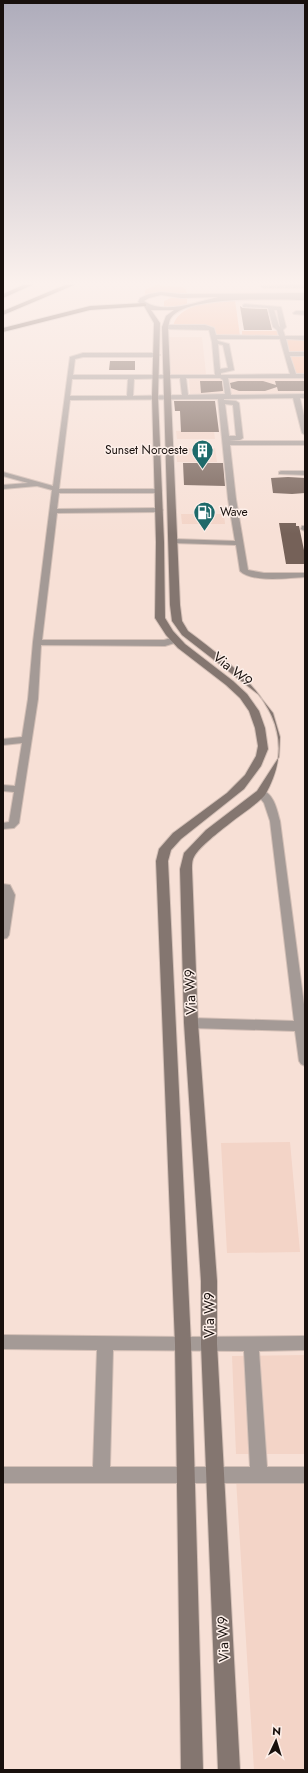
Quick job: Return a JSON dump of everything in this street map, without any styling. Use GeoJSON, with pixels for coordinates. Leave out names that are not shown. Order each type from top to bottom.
{"type":"FeatureCollection","features":[{"type":"Feature","properties":{"kind":"street"},"geometry":{"type":"LineString","coordinates":[[3,826],[10,826],[14,823],[20,789],[33,699],[37,642],[71,368]]}},
{"type":"Feature","properties":{"kind":"street","name":"Via W9"},"geometry":{"type":"LineString","coordinates":[[156,368],[155,397],[160,542],[160,618],[164,628],[175,640],[220,674],[249,702],[259,717],[263,746],[263,753],[254,770],[241,788],[188,825],[164,850],[162,861],[184,1344],[187,1476],[186,1515],[192,1770]]}},
{"type":"Feature","properties":{"kind":"street","name":"Via W9"},"geometry":{"type":"LineString","coordinates":[[167,368],[174,541],[174,605],[178,621],[185,633],[262,692],[278,713],[285,737],[284,757],[274,775],[261,793],[210,833],[188,856],[186,869],[191,1023],[209,1281],[208,1344],[216,1476],[229,1770]]}},
{"type":"Feature","properties":{"kind":"street"},"geometry":{"type":"LineString","coordinates":[[219,368],[220,375],[226,379],[228,394],[223,399]]}},
{"type":"Feature","properties":{"kind":"street"},"geometry":{"type":"LineString","coordinates":[[220,375],[231,370],[231,368]]}},
{"type":"Feature","properties":{"kind":"street"},"geometry":{"type":"LineString","coordinates":[[291,368],[293,376]]}},
{"type":"Feature","properties":{"kind":"street"},"geometry":{"type":"LineString","coordinates":[[70,377],[220,375],[234,377],[305,376]]}},
{"type":"Feature","properties":{"kind":"street"},"geometry":{"type":"LineString","coordinates":[[183,376],[185,397]]}},
{"type":"Feature","properties":{"kind":"street"},"geometry":{"type":"LineString","coordinates":[[130,397],[131,377]]}},
{"type":"Feature","properties":{"kind":"street"},"geometry":{"type":"LineString","coordinates":[[234,377],[230,379],[232,394],[235,397]]}},
{"type":"Feature","properties":{"kind":"street"},"geometry":{"type":"LineString","coordinates":[[296,396],[305,433]]}},
{"type":"Feature","properties":{"kind":"street"},"geometry":{"type":"LineString","coordinates":[[67,398],[185,397],[223,399],[235,397],[305,396]]}},
{"type":"Feature","properties":{"kind":"street"},"geometry":{"type":"LineString","coordinates":[[223,399],[232,499],[244,571],[248,574],[305,575]]}},
{"type":"Feature","properties":{"kind":"street"},"geometry":{"type":"LineString","coordinates":[[223,399],[236,403],[240,438],[227,441]]}},
{"type":"Feature","properties":{"kind":"street"},"geometry":{"type":"LineString","coordinates":[[227,441],[305,443]]}},
{"type":"Feature","properties":{"kind":"street"},"geometry":{"type":"LineString","coordinates":[[281,473],[305,473]]}},
{"type":"Feature","properties":{"kind":"street"},"geometry":{"type":"LineString","coordinates":[[3,474],[56,490],[158,491]]}},
{"type":"Feature","properties":{"kind":"street"},"geometry":{"type":"LineString","coordinates":[[3,487],[41,485]]}},
{"type":"Feature","properties":{"kind":"street"},"geometry":{"type":"LineString","coordinates":[[54,511],[158,510]]}},
{"type":"Feature","properties":{"kind":"street"},"geometry":{"type":"LineString","coordinates":[[160,542],[239,543]]}},
{"type":"Feature","properties":{"kind":"street"},"geometry":{"type":"LineString","coordinates":[[37,642],[48,644],[157,643],[175,640]]}},
{"type":"Feature","properties":{"kind":"street"},"geometry":{"type":"LineString","coordinates":[[3,742],[27,739]]}},
{"type":"Feature","properties":{"kind":"street"},"geometry":{"type":"LineString","coordinates":[[3,788],[20,789]]}},
{"type":"Feature","properties":{"kind":"street"},"geometry":{"type":"LineString","coordinates":[[261,793],[269,802],[274,821],[305,1061]]}},
{"type":"Feature","properties":{"kind":"street"},"geometry":{"type":"LineString","coordinates":[[3,888],[6,888],[9,895],[3,935]]}},
{"type":"Feature","properties":{"kind":"street"},"geometry":{"type":"LineString","coordinates":[[191,1023],[300,1026]]}},
{"type":"Feature","properties":{"kind":"street"},"geometry":{"type":"LineString","coordinates":[[3,1342],[184,1344],[305,1343]]}},
{"type":"Feature","properties":{"kind":"street"},"geometry":{"type":"LineString","coordinates":[[101,1475],[105,1343]]}},
{"type":"Feature","properties":{"kind":"street"},"geometry":{"type":"LineString","coordinates":[[250,1343],[259,1476]]}},
{"type":"Feature","properties":{"kind":"street"},"geometry":{"type":"LineString","coordinates":[[3,1475],[305,1475]]}},
{"type":"Feature","properties":{"kind":"shaded area"},"geometry":{"type":"Polygon","coordinates":[[[170,368],[205,368],[206,374],[171,374],[170,368]]]}},
{"type":"Feature","properties":{"kind":"shaded area"},"geometry":{"type":"Polygon","coordinates":[[[292,368],[305,368],[305,375],[294,375],[292,368]]]}},
{"type":"Feature","properties":{"kind":"shaded area"},"geometry":{"type":"Polygon","coordinates":[[[189,379],[305,379],[305,394],[190,394],[189,379]]]}},
{"type":"Feature","properties":{"kind":"shaded area"},"geometry":{"type":"Polygon","coordinates":[[[176,431],[214,431],[215,439],[177,439],[176,431]]]}},
{"type":"Feature","properties":{"kind":"shaded area"},"geometry":{"type":"Polygon","coordinates":[[[176,448],[215,448],[217,462],[177,462],[176,448]]]}},
{"type":"Feature","properties":{"kind":"shaded area"},"geometry":{"type":"Polygon","coordinates":[[[181,514],[224,514],[225,524],[182,524],[181,514]]]}},
{"type":"Feature","properties":{"kind":"shaded area"},"geometry":{"type":"Polygon","coordinates":[[[290,1142],[300,1252],[227,1253],[221,1143],[290,1142]]]}},
{"type":"Feature","properties":{"kind":"shaded area"},"geometry":{"type":"Polygon","coordinates":[[[305,1355],[305,1454],[236,1454],[232,1356],[305,1355]]]}},
{"type":"Feature","properties":{"kind":"shaded area"},"geometry":{"type":"Polygon","coordinates":[[[236,1479],[305,1479],[305,1770],[254,1770],[236,1479]]]}},
{"type":"Feature","properties":{"kind":"building"},"geometry":{"type":"Polygon","coordinates":[[[109,368],[135,368],[135,370],[109,370],[109,368]]]}},
{"type":"Feature","properties":{"kind":"building"},"geometry":{"type":"Polygon","coordinates":[[[200,381],[222,381],[223,391],[201,393],[200,381]]]}},
{"type":"Feature","properties":{"kind":"building"},"geometry":{"type":"Polygon","coordinates":[[[238,381],[263,381],[276,385],[275,381],[304,381],[305,391],[278,391],[277,387],[265,391],[239,391],[231,388],[230,383],[238,381]]]}},
{"type":"Feature","properties":{"kind":"building"},"geometry":{"type":"Polygon","coordinates":[[[174,401],[215,401],[219,432],[181,432],[180,411],[175,411],[174,401]]]}},
{"type":"Feature","properties":{"kind":"building","name":"Sunset Noroeste"},"geometry":{"type":"Polygon","coordinates":[[[183,463],[223,463],[225,486],[184,485],[183,463]]]}},
{"type":"Feature","properties":{"kind":"building"},"geometry":{"type":"Polygon","coordinates":[[[271,478],[305,478],[305,493],[273,493],[271,478]]]}},
{"type":"Feature","properties":{"kind":"building"},"geometry":{"type":"Polygon","coordinates":[[[279,523],[296,523],[296,526],[299,526],[305,555],[304,564],[286,564],[279,523]]]}},
{"type":"Feature","properties":{"kind":"place","name":"Sunset Noroeste"},"geometry":{"type":"Point","coordinates":[203,470]}},
{"type":"Feature","properties":{"kind":"place","name":"Wave"},"geometry":{"type":"Point","coordinates":[204,532]}}]}
